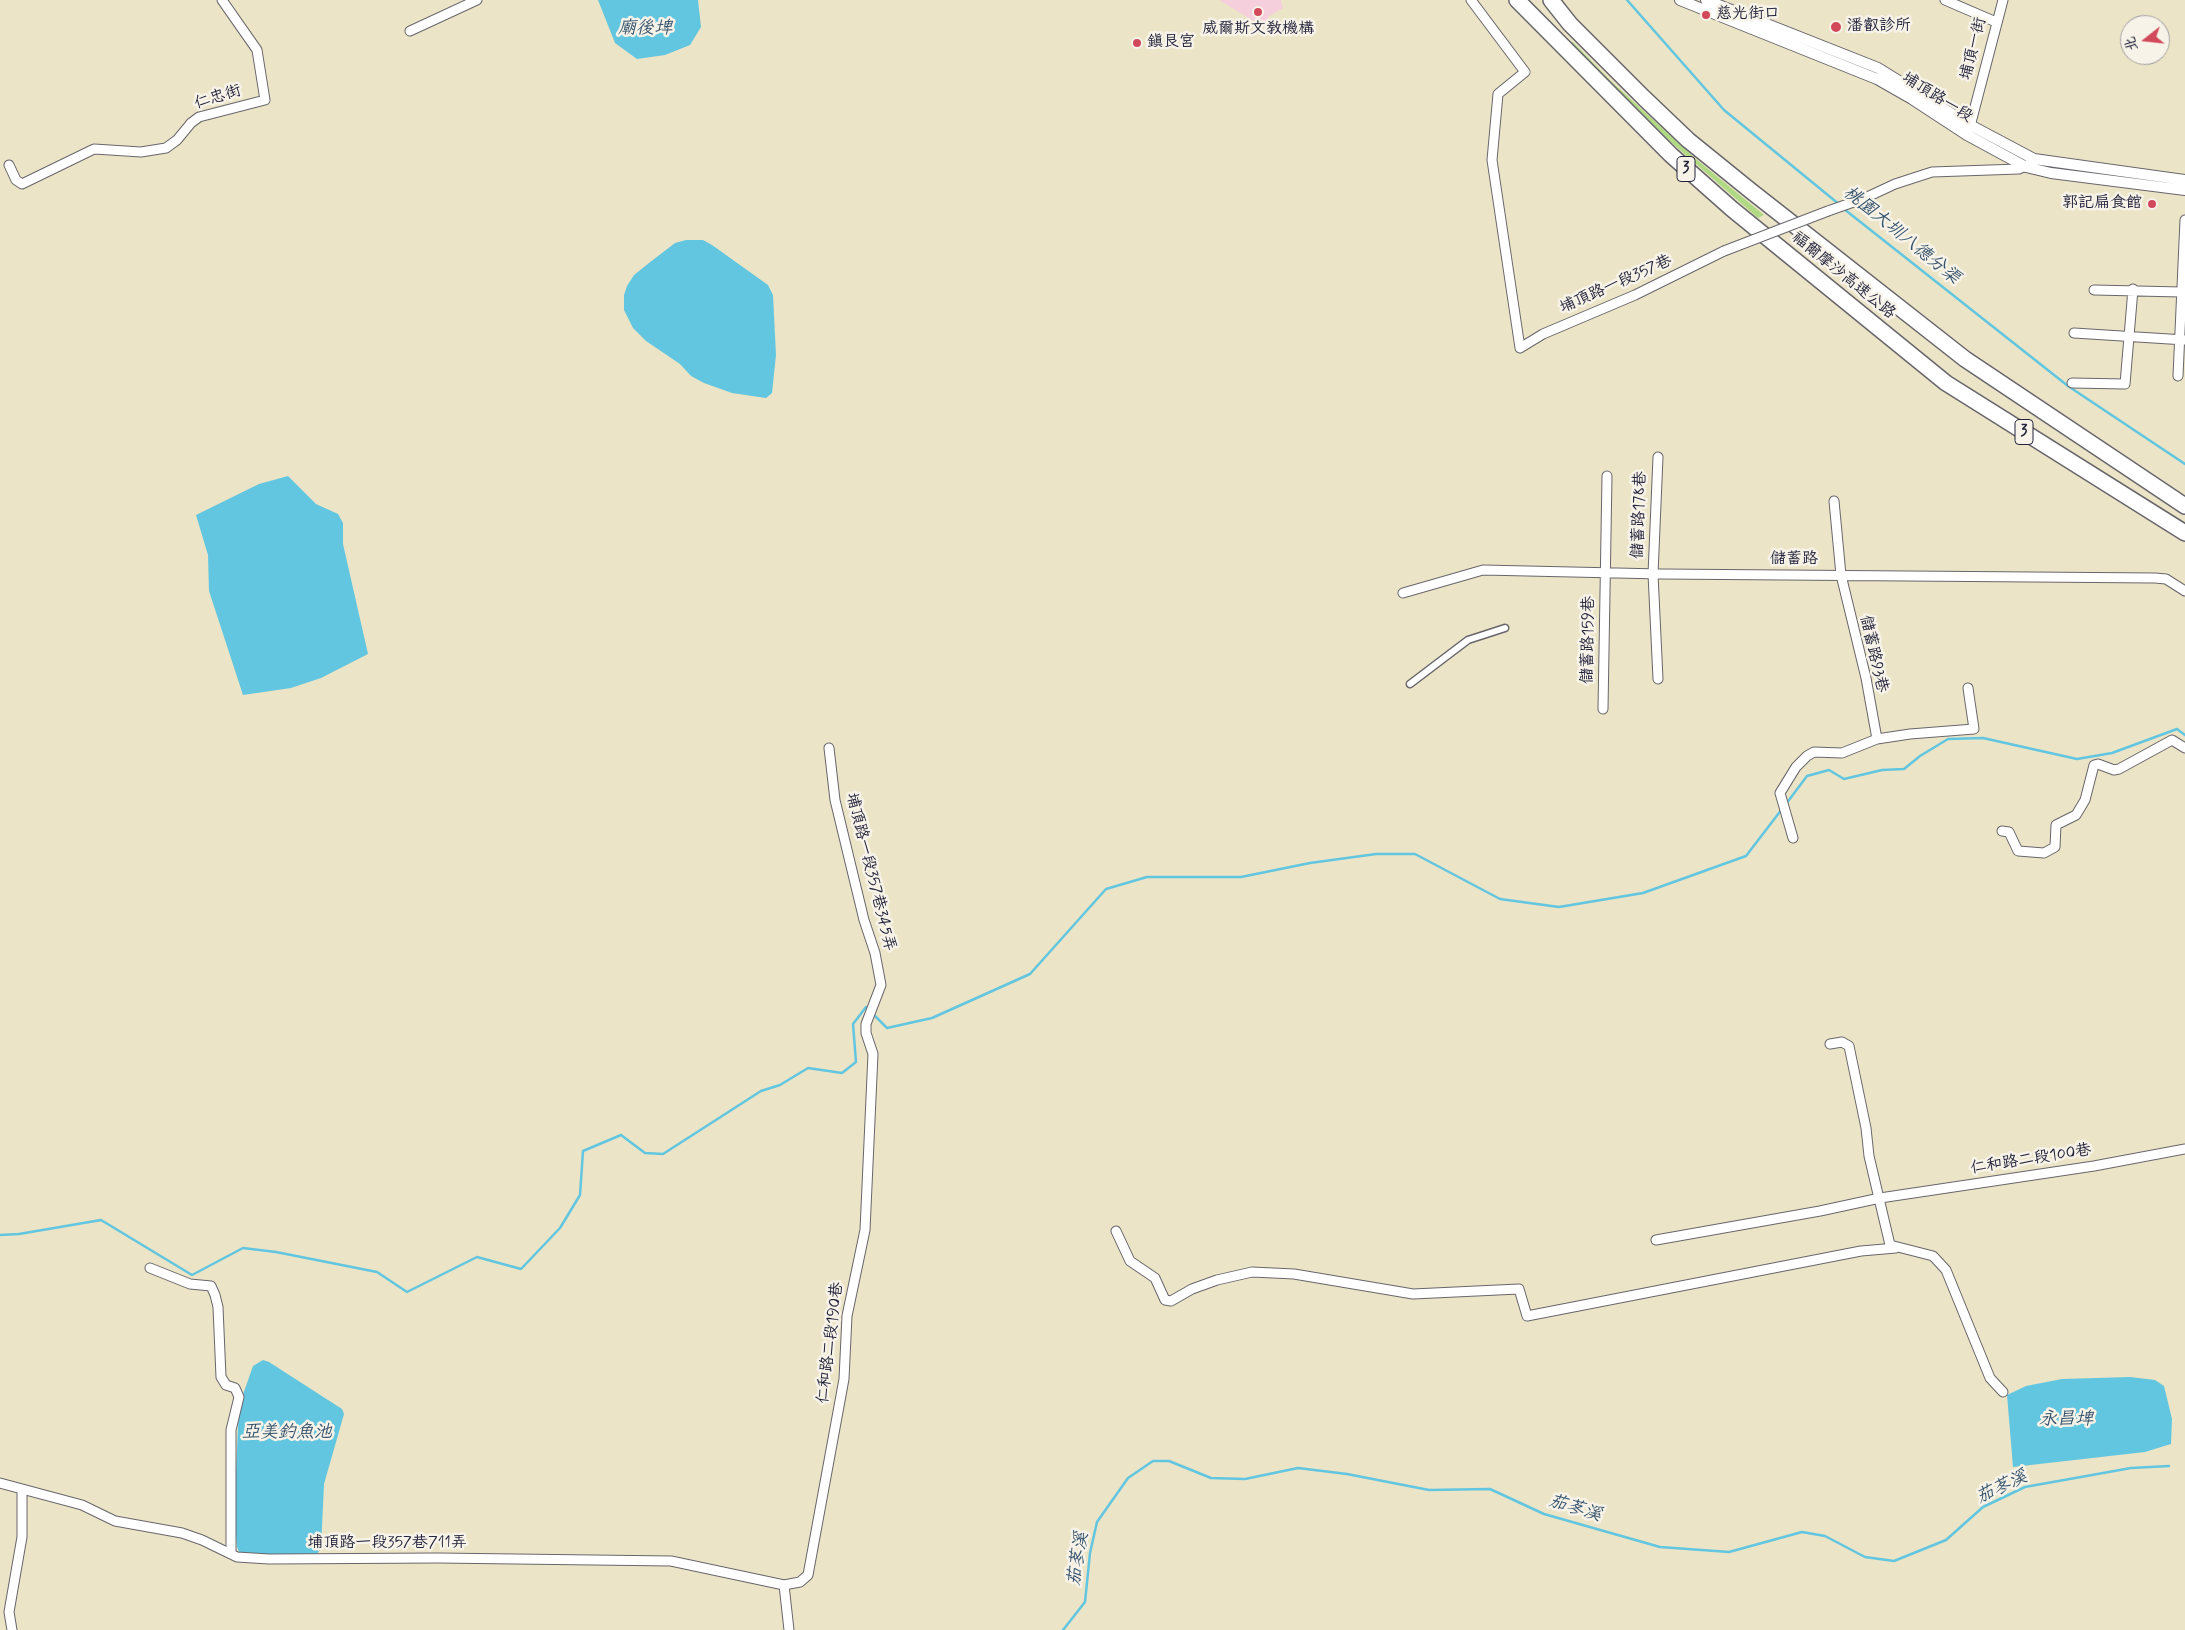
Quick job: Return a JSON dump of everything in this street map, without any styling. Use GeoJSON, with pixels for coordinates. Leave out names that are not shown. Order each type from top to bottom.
{"type":"FeatureCollection","features":[{"type":"Feature","properties":{"kind":"highway","name":"福爾摩沙高速公路"},"geometry":{"type":"LineString","coordinates":[[1517,0],[1657,142],[1725,203],[1946,383],[2185,533]]}},
{"type":"Feature","properties":{"kind":"highway","name":"福爾摩沙高速公路"},"geometry":{"type":"LineString","coordinates":[[1551,0],[1570,24],[1688,140],[1890,302],[1965,359],[2185,506]]}},
{"type":"Feature","properties":{"kind":"highway"},"geometry":{"type":"LineString","coordinates":[[1557,40],[1570,24]]}},
{"type":"Feature","properties":{"kind":"street","name":"仁忠街"},"geometry":{"type":"LineString","coordinates":[[9,165],[16,180],[22,184],[94,149],[141,152],[166,148],[177,140],[199,117],[265,100],[257,50],[222,0]]}},
{"type":"Feature","properties":{"kind":"street"},"geometry":{"type":"LineString","coordinates":[[410,31],[477,0]]}},
{"type":"Feature","properties":{"kind":"street","name":"埔頂路一段357巷"},"geometry":{"type":"LineString","coordinates":[[1471,0],[1525,72],[1498,94],[1492,160],[1520,348],[1543,334],[1628,299],[1724,251],[1865,198],[1895,184],[1932,172],[2019,169],[2030,163]]}},
{"type":"Feature","properties":{"kind":"street","name":"埔頂路一段"},"geometry":{"type":"LineString","coordinates":[[1680,0],[1878,79],[2051,174],[2185,190]]}},
{"type":"Feature","properties":{"kind":"street","name":"埔頂路一段"},"geometry":{"type":"LineString","coordinates":[[1706,0],[1878,68],[1969,130]]}},
{"type":"Feature","properties":{"kind":"street"},"geometry":{"type":"LineString","coordinates":[[1945,0],[1996,22]]}},
{"type":"Feature","properties":{"kind":"street","name":"埔頂一街"},"geometry":{"type":"LineString","coordinates":[[1969,130],[2003,0]]}},
{"type":"Feature","properties":{"kind":"street","name":"埔頂路一段"},"geometry":{"type":"LineString","coordinates":[[2030,163],[2185,180]]}},
{"type":"Feature","properties":{"kind":"street"},"geometry":{"type":"LineString","coordinates":[[2178,376],[2182,339],[2181,292],[2185,220]]}},
{"type":"Feature","properties":{"kind":"street"},"geometry":{"type":"LineString","coordinates":[[2094,290],[2133,289],[2181,292]]}},
{"type":"Feature","properties":{"kind":"street"},"geometry":{"type":"LineString","coordinates":[[2072,383],[2125,384],[2133,289]]}},
{"type":"Feature","properties":{"kind":"street"},"geometry":{"type":"LineString","coordinates":[[2074,333],[2182,339]]}},
{"type":"Feature","properties":{"kind":"street","name":"儲蓄路178巷"},"geometry":{"type":"LineString","coordinates":[[1658,457],[1653,574],[1658,679]]}},
{"type":"Feature","properties":{"kind":"street","name":"儲蓄路159巷"},"geometry":{"type":"LineString","coordinates":[[1603,709],[1607,476]]}},
{"type":"Feature","properties":{"kind":"street","name":"儲蓄路93巷"},"geometry":{"type":"LineString","coordinates":[[1834,501],[1841,575],[1866,678],[1876,739]]}},
{"type":"Feature","properties":{"kind":"street","name":"儲蓄路"},"geometry":{"type":"LineString","coordinates":[[1402,593],[1483,570],[1653,574],[2155,578],[2166,579],[2185,591]]}},
{"type":"Feature","properties":{"kind":"street"},"geometry":{"type":"LineString","coordinates":[[1410,684],[1468,640],[1505,628]]}},
{"type":"Feature","properties":{"kind":"street"},"geometry":{"type":"LineString","coordinates":[[1793,838],[1780,793],[1796,767],[1807,756],[1814,752],[1842,753],[1876,739],[1910,734],[1974,729],[1968,688]]}},
{"type":"Feature","properties":{"kind":"street"},"geometry":{"type":"LineString","coordinates":[[2002,831],[2009,832],[2018,851],[2044,853],[2055,848],[2056,825],[2076,815],[2085,800],[2094,765],[2098,764],[2114,770],[2119,769],[2172,740],[2185,748]]}},
{"type":"Feature","properties":{"kind":"street","name":"埔頂路一段357巷345弄"},"geometry":{"type":"LineString","coordinates":[[828,748],[835,800],[864,920],[875,953],[881,985],[871,1013]]}},
{"type":"Feature","properties":{"kind":"street","name":"仁和路二段190巷"},"geometry":{"type":"LineString","coordinates":[[784,1585],[800,1582],[808,1575],[844,1379],[847,1316],[865,1230],[873,1054],[866,1033],[866,1024],[871,1013]]}},
{"type":"Feature","properties":{"kind":"street"},"geometry":{"type":"LineString","coordinates":[[1830,1044],[1842,1042],[1849,1046],[1866,1128],[1869,1156],[1880,1198],[1886,1236],[1890,1245],[1934,1256],[1946,1270],[1990,1378],[2004,1392]]}},
{"type":"Feature","properties":{"kind":"street","name":"仁和路二段100巷"},"geometry":{"type":"LineString","coordinates":[[1656,1240],[1820,1211],[1880,1198],[2084,1167],[2185,1149]]}},
{"type":"Feature","properties":{"kind":"street"},"geometry":{"type":"LineString","coordinates":[[1116,1231],[1130,1260],[1155,1278],[1165,1300],[1171,1301],[1192,1289],[1217,1280],[1252,1272],[1294,1274],[1413,1294],[1519,1289],[1527,1316],[1861,1251],[1896,1248]]}},
{"type":"Feature","properties":{"kind":"street"},"geometry":{"type":"LineString","coordinates":[[150,1268],[190,1284],[211,1286],[215,1295],[218,1307],[221,1378],[226,1385],[236,1388],[239,1396],[231,1430],[231,1554]]}},
{"type":"Feature","properties":{"kind":"street","name":"埔頂路一段357巷711弄"},"geometry":{"type":"LineString","coordinates":[[0,1483],[82,1505],[115,1521],[182,1533],[237,1556],[269,1559],[438,1558],[671,1561],[784,1585]]}},
{"type":"Feature","properties":{"kind":"street"},"geometry":{"type":"LineString","coordinates":[[12,1630],[4,1612],[22,1537],[22,1489]]}},
{"type":"Feature","properties":{"kind":"street"},"geometry":{"type":"LineString","coordinates":[[784,1585],[789,1630]]}},
{"type":"Feature","properties":{"kind":"shaded area","name":"威爾斯文教機構"},"geometry":{"type":"Polygon","coordinates":[[[1219,0],[1281,0],[1283,8],[1268,17],[1267,21],[1257,23],[1219,0]]]}},
{"type":"Feature","properties":{"kind":"green space"},"geometry":{"type":"Polygon","coordinates":[[[1571,42],[1697,160],[1764,215],[1758,218],[1649,123],[1570,44],[1571,42]]]}},
{"type":"Feature","properties":{"kind":"water","name":"廟後埤"},"geometry":{"type":"Polygon","coordinates":[[[598,0],[698,0],[701,27],[690,45],[665,55],[637,59],[615,43],[598,0]]]}},
{"type":"Feature","properties":{"kind":"water"},"geometry":{"type":"Polygon","coordinates":[[[686,240],[703,240],[768,285],[773,295],[776,355],[772,393],[766,398],[732,393],[704,383],[691,376],[680,364],[646,341],[633,328],[624,310],[624,295],[627,286],[634,275],[649,263],[675,243],[686,240]]]}},
{"type":"Feature","properties":{"kind":"water"},"geometry":{"type":"Polygon","coordinates":[[[288,476],[316,504],[338,514],[343,523],[343,544],[368,654],[321,678],[291,688],[243,695],[209,591],[208,555],[196,515],[259,484],[288,476]]]}},
{"type":"Feature","properties":{"kind":"water","name":"亞美釣魚池"},"geometry":{"type":"Polygon","coordinates":[[[263,1360],[342,1409],[344,1414],[324,1484],[321,1548],[317,1554],[311,1556],[246,1554],[239,1552],[237,1547],[234,1514],[239,1406],[253,1366],[263,1360]]]}},
{"type":"Feature","properties":{"kind":"water","name":"永昌埤"},"geometry":{"type":"Polygon","coordinates":[[[2130,1377],[2155,1380],[2164,1386],[2172,1419],[2171,1444],[2145,1452],[2013,1467],[2007,1395],[2026,1386],[2062,1379],[2130,1377]]]}},
{"type":"Feature","properties":{"kind":"waterway","name":"桃園大圳八德分渠"},"geometry":{"type":"LineString","coordinates":[[1627,0],[1724,110],[1840,205]]}},
{"type":"Feature","properties":{"kind":"waterway","name":"桃園大圳八德分渠"},"geometry":{"type":"LineString","coordinates":[[1844,209],[2068,386],[2185,464]]}},
{"type":"Feature","properties":{"kind":"waterway"},"geometry":{"type":"LineString","coordinates":[[1786,804],[1807,776],[1829,770],[1844,779],[1882,770],[1904,769],[1920,756],[1948,739],[1983,738],[2077,759],[2112,753],[2177,729],[2185,735]]}},
{"type":"Feature","properties":{"kind":"waterway"},"geometry":{"type":"LineString","coordinates":[[873,1014],[887,1028],[932,1018],[1030,974],[1106,889],[1147,877],[1241,877],[1310,863],[1376,854],[1415,854],[1500,899],[1559,907],[1643,893],[1746,856],[1782,809]]}},
{"type":"Feature","properties":{"kind":"waterway"},"geometry":{"type":"LineString","coordinates":[[0,1235],[19,1234],[101,1220],[192,1275],[243,1248],[276,1252],[377,1272],[407,1292],[477,1257],[521,1269],[560,1228],[580,1195],[583,1151],[621,1135],[645,1153],[663,1154],[761,1091],[780,1085],[808,1068],[842,1073],[856,1062],[853,1024],[866,1007],[869,1010]]}},
{"type":"Feature","properties":{"kind":"waterway","name":"茄苳溪"},"geometry":{"type":"LineString","coordinates":[[1063,1630],[1085,1602],[1090,1553],[1097,1522],[1128,1478],[1153,1461],[1169,1461],[1211,1478],[1245,1479],[1298,1468],[1347,1474],[1429,1490],[1490,1489],[1544,1514],[1660,1547],[1729,1552],[1802,1532],[1825,1536],[1865,1557],[1894,1561],[1946,1540],[1983,1507],[2025,1487],[2131,1468],[2169,1466]]}},
{"type":"Feature","properties":{"kind":"place","name":"威爾斯文教機構"},"geometry":{"type":"Point","coordinates":[1258,12]}},
{"type":"Feature","properties":{"kind":"place","name":"慈光街口"},"geometry":{"type":"Point","coordinates":[1706,15]}},
{"type":"Feature","properties":{"kind":"place","name":"潘叡診所"},"geometry":{"type":"Point","coordinates":[1836,27]}},
{"type":"Feature","properties":{"kind":"place","name":"鎮艮宮"},"geometry":{"type":"Point","coordinates":[1137,43]}},
{"type":"Feature","properties":{"kind":"place","name":"郭記扁食館"},"geometry":{"type":"Point","coordinates":[2152,204]}}]}
